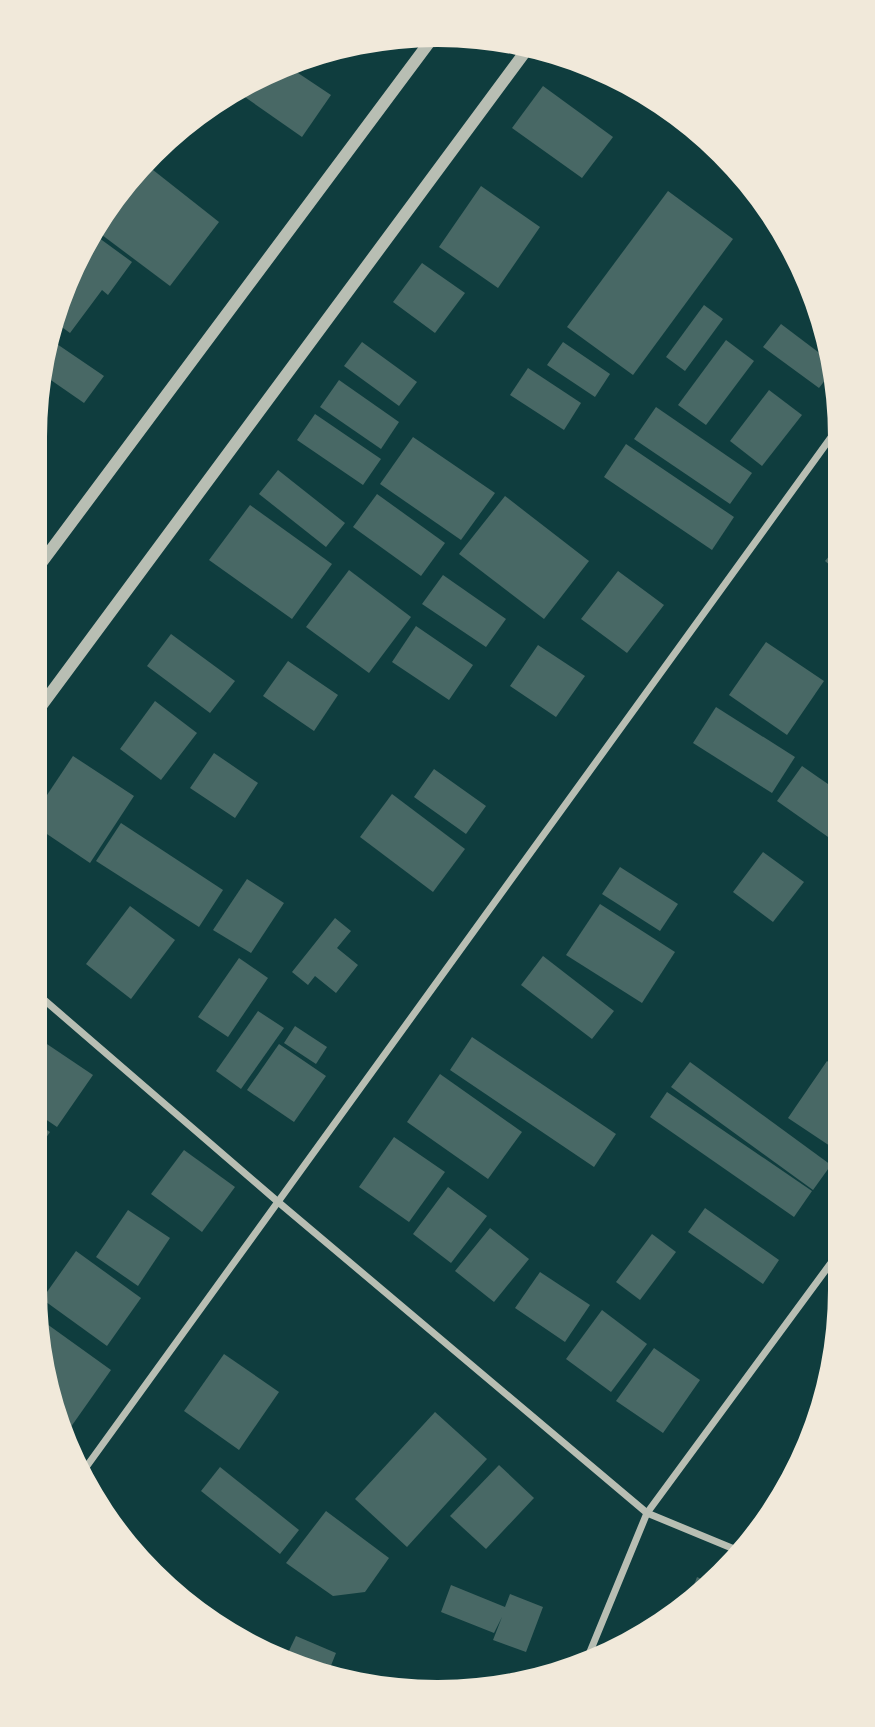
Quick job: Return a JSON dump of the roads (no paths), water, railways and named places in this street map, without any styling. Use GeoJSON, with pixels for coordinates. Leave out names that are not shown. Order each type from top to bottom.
{"type":"FeatureCollection","features":[{"type":"Feature","properties":{"kind":"street"},"geometry":{"type":"LineString","coordinates":[[47,555],[425,47]]}},
{"type":"Feature","properties":{"kind":"street"},"geometry":{"type":"LineString","coordinates":[[47,698],[521,57]]}},
{"type":"Feature","properties":{"kind":"street"},"geometry":{"type":"LineString","coordinates":[[88,1464],[828,441]]}},
{"type":"Feature","properties":{"kind":"street"},"geometry":{"type":"LineString","coordinates":[[47,1002],[277,1201],[647,1513],[731,1547]]}},
{"type":"Feature","properties":{"kind":"street"},"geometry":{"type":"LineString","coordinates":[[592,1648],[647,1513],[828,1267]]}}]}
